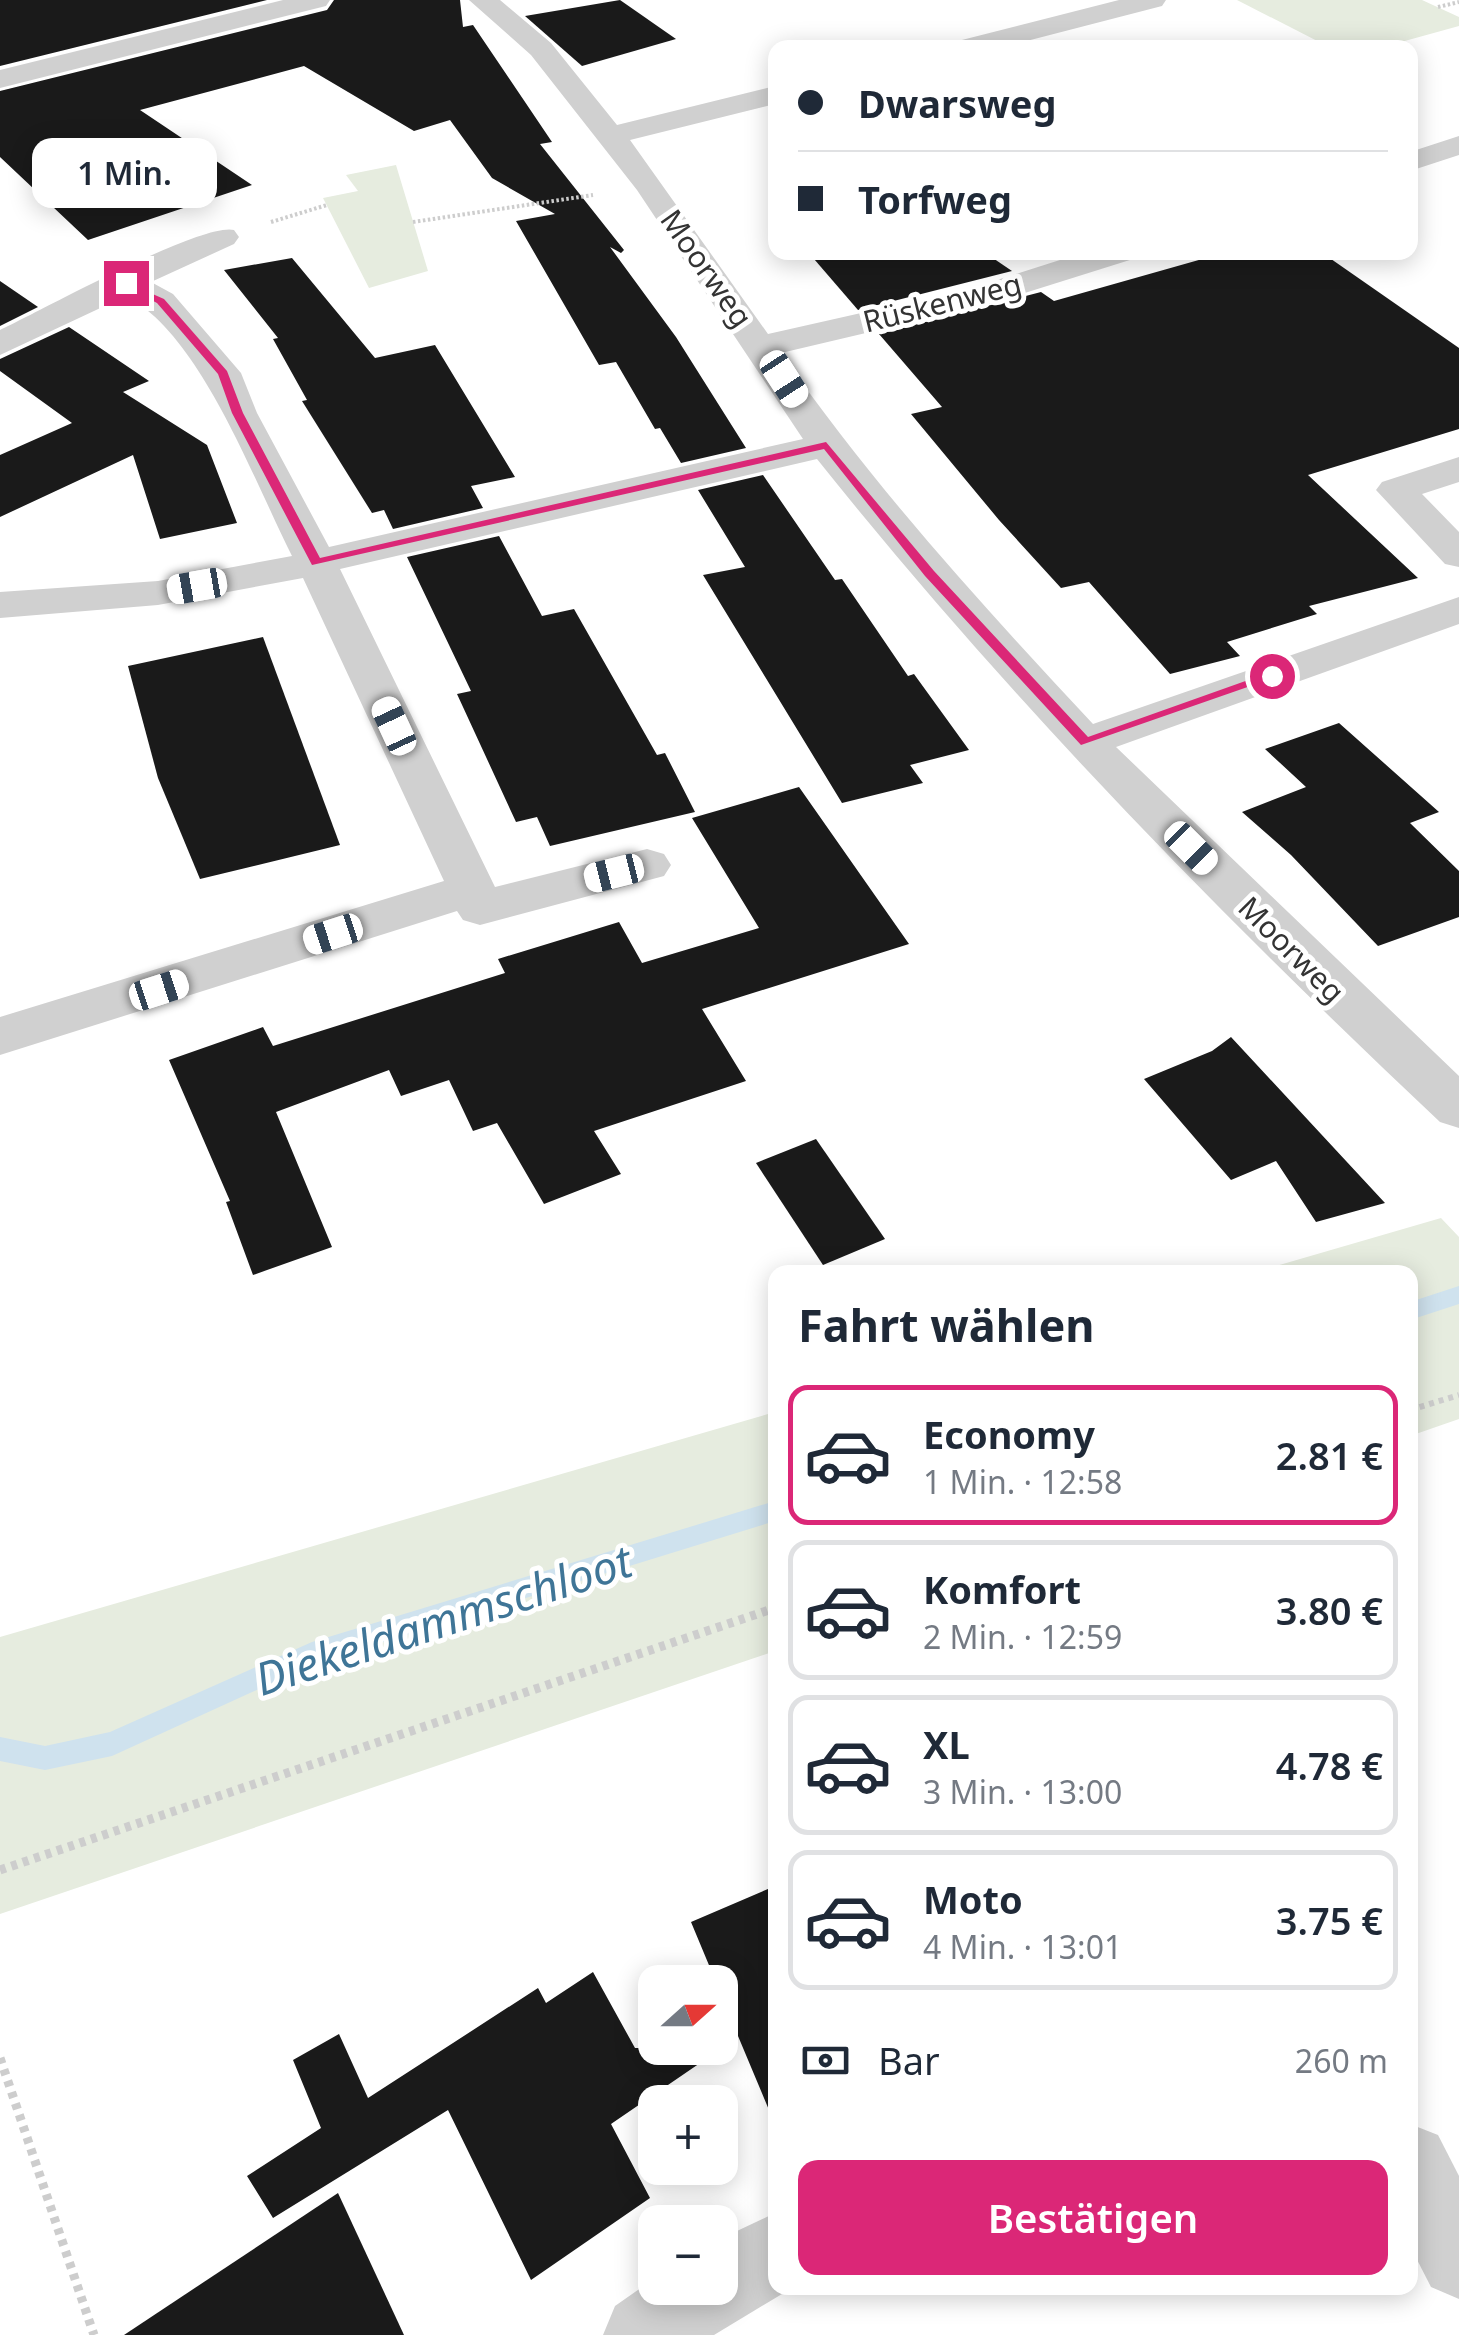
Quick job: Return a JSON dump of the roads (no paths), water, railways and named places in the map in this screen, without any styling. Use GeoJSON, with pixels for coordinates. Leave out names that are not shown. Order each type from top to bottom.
{"type":"FeatureCollection","features":[{"type":"Feature","properties":{"kind":"street"},"geometry":{"type":"LineString","coordinates":[[0,80],[316,0]]}},
{"type":"Feature","properties":{"kind":"street","name":"Moorweg"},"geometry":{"type":"LineString","coordinates":[[483,0],[541,49],[649,185],[763,346],[826,445],[930,574],[1085,742],[1349,1006],[1459,1108]]}},
{"type":"Feature","properties":{"kind":"street"},"geometry":{"type":"LineString","coordinates":[[995,40],[1152,0]]}},
{"type":"Feature","properties":{"kind":"street"},"geometry":{"type":"LineString","coordinates":[[610,136],[768,97]]}},
{"type":"Feature","properties":{"kind":"street"},"geometry":{"type":"LineString","coordinates":[[1418,159],[1459,145]]}},
{"type":"Feature","properties":{"kind":"street"},"geometry":{"type":"LineString","coordinates":[[0,344],[153,266],[222,237]]}},
{"type":"Feature","properties":{"kind":"street","name":"Rüskenweg"},"geometry":{"type":"LineString","coordinates":[[763,346],[982,296],[1095,260]]}},
{"type":"Feature","properties":{"kind":"street"},"geometry":{"type":"LineString","coordinates":[[126,283],[160,301],[224,373],[238,413],[316,562],[480,908],[647,865]]}},
{"type":"Feature","properties":{"kind":"street"},"geometry":{"type":"LineString","coordinates":[[0,605],[158,593],[316,562],[826,445]]}},
{"type":"Feature","properties":{"kind":"street"},"geometry":{"type":"LineString","coordinates":[[1459,469],[1396,490],[1459,555]]}},
{"type":"Feature","properties":{"kind":"street"},"geometry":{"type":"LineString","coordinates":[[1085,742],[1459,610]]}},
{"type":"Feature","properties":{"kind":"street"},"geometry":{"type":"LineString","coordinates":[[0,1036],[472,889]]}},
{"type":"Feature","properties":{"kind":"street"},"geometry":{"type":"LineString","coordinates":[[1418,2179],[1459,2258]]}},
{"type":"Feature","properties":{"kind":"street"},"geometry":{"type":"LineString","coordinates":[[738,2273],[768,2257]]}},
{"type":"Feature","properties":{"kind":"street"},"geometry":{"type":"LineString","coordinates":[[644,2335],[687,2305]]}},
{"type":"Feature","properties":{"kind":"waterway","name":"Diekeldammschloot"},"geometry":{"type":"LineString","coordinates":[[1418,1308],[1459,1295]]}},
{"type":"Feature","properties":{"kind":"waterway","name":"Diekeldammschloot"},"geometry":{"type":"LineString","coordinates":[[0,1749],[45,1758],[112,1744],[312,1653],[768,1513]]}}]}
